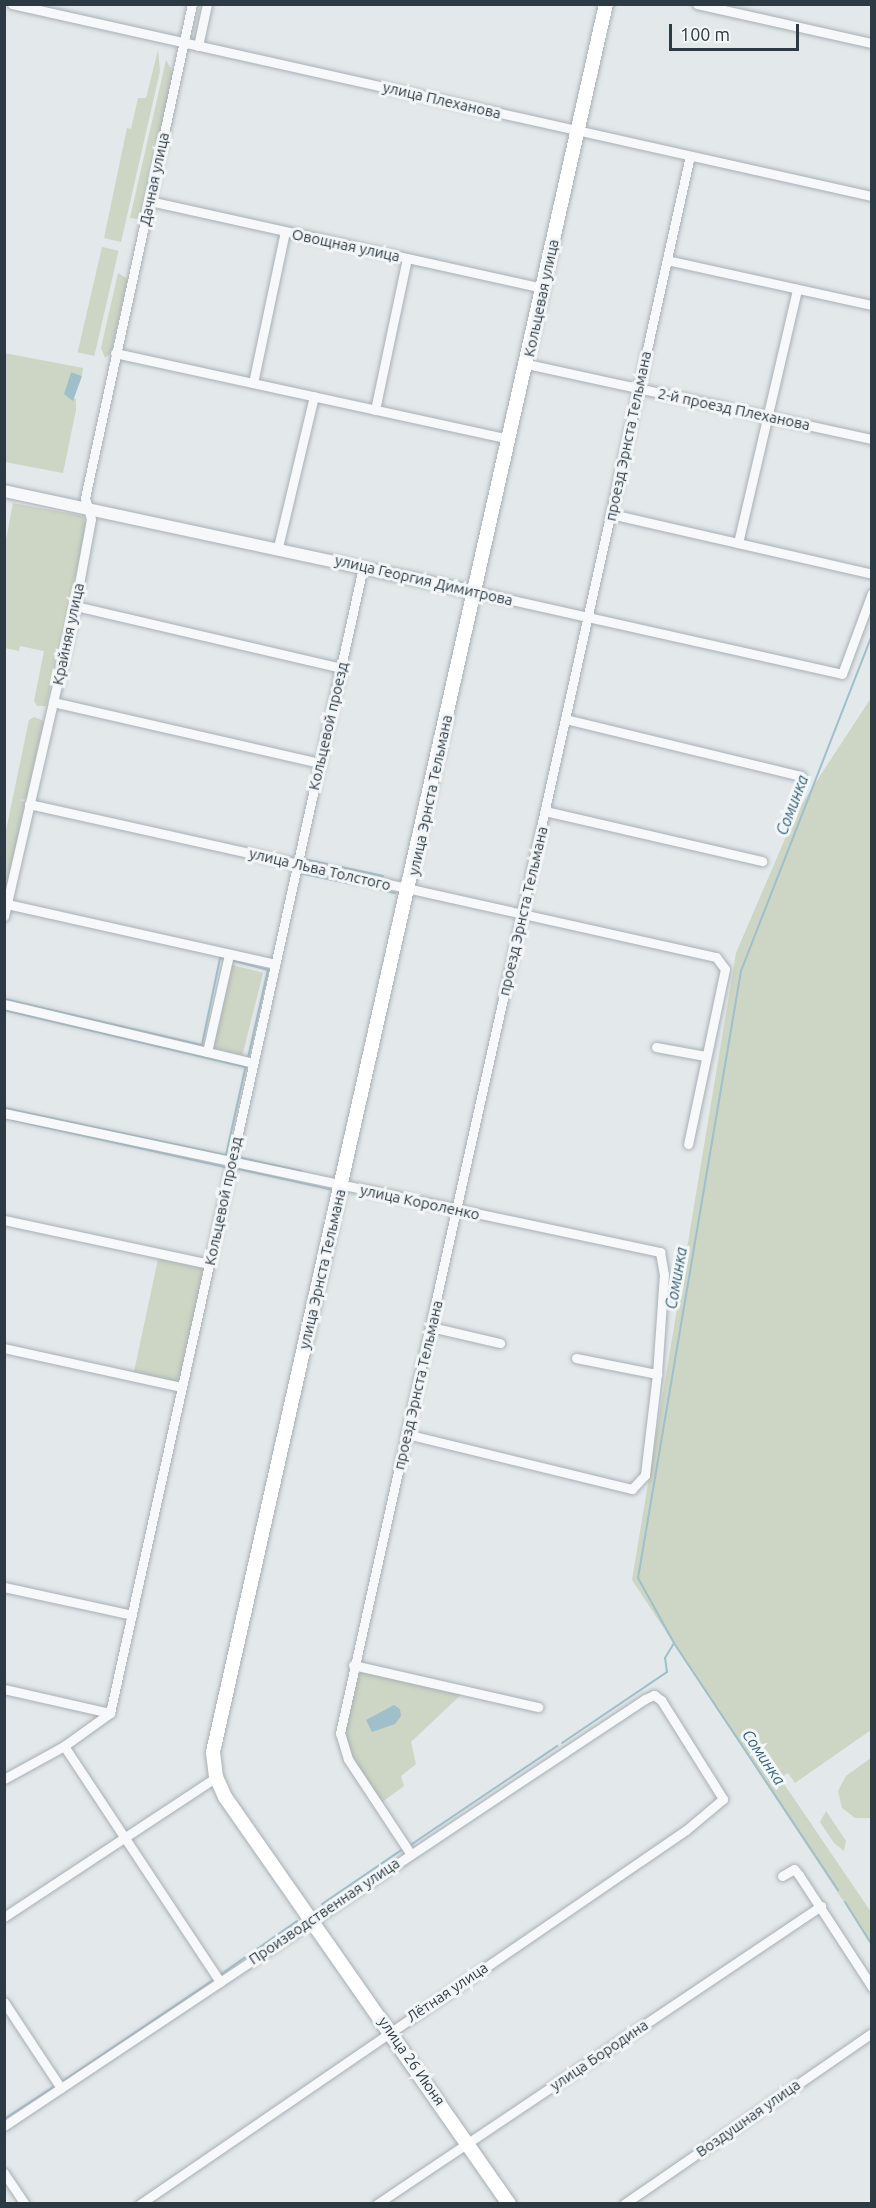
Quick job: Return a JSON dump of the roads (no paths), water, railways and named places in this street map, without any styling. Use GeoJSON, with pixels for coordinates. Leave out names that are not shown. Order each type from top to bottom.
{"type":"FeatureCollection","features":[{"type":"Feature","properties":{"kind":"main road","name":"Кольцевая улица"},"geometry":{"type":"LineString","coordinates":[[476,592],[606,4]]}},
{"type":"Feature","properties":{"kind":"main road","name":"улица Эрнста Тельмана"},"geometry":{"type":"LineString","coordinates":[[314,1920],[225,1797],[216,1777],[215,1737],[410,890],[476,592]]}},
{"type":"Feature","properties":{"kind":"main road","name":"улица 26 Июня"},"geometry":{"type":"LineString","coordinates":[[314,1920],[509,2204]]}},
{"type":"Feature","properties":{"kind":"street","name":"улица Плеханова"},"geometry":{"type":"LineString","coordinates":[[12,4],[872,196]]}},
{"type":"Feature","properties":{"kind":"street","name":"Дачная улица"},"geometry":{"type":"LineString","coordinates":[[115,352],[192,4]]}},
{"type":"Feature","properties":{"kind":"street"},"geometry":{"type":"LineString","coordinates":[[198,46],[207,4]]}},
{"type":"Feature","properties":{"kind":"street"},"geometry":{"type":"LineString","coordinates":[[697,4],[872,43]]}},
{"type":"Feature","properties":{"kind":"street","name":"проезд Эрнста Тельмана"},"geometry":{"type":"LineString","coordinates":[[410,1852],[341,1746],[353,1665],[431,1327],[690,156]]}},
{"type":"Feature","properties":{"kind":"street","name":"Овощная улица"},"geometry":{"type":"LineString","coordinates":[[150,201],[543,288]]}},
{"type":"Feature","properties":{"kind":"street"},"geometry":{"type":"LineString","coordinates":[[253,383],[285,231]]}},
{"type":"Feature","properties":{"kind":"street"},"geometry":{"type":"LineString","coordinates":[[375,410],[407,258]]}},
{"type":"Feature","properties":{"kind":"street"},"geometry":{"type":"LineString","coordinates":[[667,260],[872,305]]}},
{"type":"Feature","properties":{"kind":"street"},"geometry":{"type":"LineString","coordinates":[[738,543],[797,289]]}},
{"type":"Feature","properties":{"kind":"street"},"geometry":{"type":"LineString","coordinates":[[115,352],[509,439]]}},
{"type":"Feature","properties":{"kind":"street","name":"Крайняя улица"},"geometry":{"type":"LineString","coordinates":[[4,916],[75,606],[91,519],[85,498],[115,352]]}},
{"type":"Feature","properties":{"kind":"street","name":"2-й проезд Плеханова"},"geometry":{"type":"LineString","coordinates":[[527,364],[872,439]]}},
{"type":"Feature","properties":{"kind":"street"},"geometry":{"type":"LineString","coordinates":[[278,547],[314,396]]}},
{"type":"Feature","properties":{"kind":"street","name":"улица Георгия Димитрова"},"geometry":{"type":"LineString","coordinates":[[4,491],[278,547],[842,674],[872,593]]}},
{"type":"Feature","properties":{"kind":"street"},"geometry":{"type":"LineString","coordinates":[[611,514],[872,574]]}},
{"type":"Feature","properties":{"kind":"street","name":"Кольцевой проезд"},"geometry":{"type":"LineString","coordinates":[[110,1713],[363,567]]}},
{"type":"Feature","properties":{"kind":"street"},"geometry":{"type":"LineString","coordinates":[[75,606],[341,668]]}},
{"type":"Feature","properties":{"kind":"street"},"geometry":{"type":"LineString","coordinates":[[52,702],[320,763]]}},
{"type":"Feature","properties":{"kind":"street"},"geometry":{"type":"LineString","coordinates":[[565,719],[801,776]]}},
{"type":"Feature","properties":{"kind":"street","name":"улица Льва Толстого"},"geometry":{"type":"LineString","coordinates":[[29,804],[716,957],[725,969],[705,1056]]}},
{"type":"Feature","properties":{"kind":"street"},"geometry":{"type":"LineString","coordinates":[[545,811],[762,861]]}},
{"type":"Feature","properties":{"kind":"street"},"geometry":{"type":"LineString","coordinates":[[7,904],[275,964]]}},
{"type":"Feature","properties":{"kind":"street"},"geometry":{"type":"LineString","coordinates":[[207,1052],[228,954]]}},
{"type":"Feature","properties":{"kind":"street"},"geometry":{"type":"LineString","coordinates":[[4,1004],[253,1063]]}},
{"type":"Feature","properties":{"kind":"street"},"geometry":{"type":"LineString","coordinates":[[656,1047],[705,1056],[688,1144]]}},
{"type":"Feature","properties":{"kind":"street","name":"улица Короленко"},"geometry":{"type":"LineString","coordinates":[[4,1113],[660,1252],[664,1274],[657,1374]]}},
{"type":"Feature","properties":{"kind":"street"},"geometry":{"type":"LineString","coordinates":[[4,1220],[209,1264]]}},
{"type":"Feature","properties":{"kind":"street"},"geometry":{"type":"LineString","coordinates":[[431,1327],[500,1343]]}},
{"type":"Feature","properties":{"kind":"street"},"geometry":{"type":"LineString","coordinates":[[4,1348],[181,1387]]}},
{"type":"Feature","properties":{"kind":"street"},"geometry":{"type":"LineString","coordinates":[[406,1434],[632,1489],[645,1474],[657,1374],[576,1358]]}},
{"type":"Feature","properties":{"kind":"street"},"geometry":{"type":"LineString","coordinates":[[4,1587],[132,1615]]}},
{"type":"Feature","properties":{"kind":"street"},"geometry":{"type":"LineString","coordinates":[[353,1665],[538,1707]]}},
{"type":"Feature","properties":{"kind":"street"},"geometry":{"type":"LineString","coordinates":[[4,1689],[110,1713]]}},
{"type":"Feature","properties":{"kind":"street","name":"Лётная улица"},"geometry":{"type":"LineString","coordinates":[[140,2204],[686,1830],[723,1799],[661,1700],[654,1695],[645,1700]]}},
{"type":"Feature","properties":{"kind":"street","name":"Производственная улица"},"geometry":{"type":"LineString","coordinates":[[4,2126],[314,1920],[410,1852],[645,1700]]}},
{"type":"Feature","properties":{"kind":"street"},"geometry":{"type":"LineString","coordinates":[[4,1779],[64,1746],[110,1713]]}},
{"type":"Feature","properties":{"kind":"street"},"geometry":{"type":"LineString","coordinates":[[64,1746],[220,1982]]}},
{"type":"Feature","properties":{"kind":"street"},"geometry":{"type":"LineString","coordinates":[[4,1917],[216,1777]]}},
{"type":"Feature","properties":{"kind":"street"},"geometry":{"type":"LineString","coordinates":[[782,1876],[795,1869],[872,1987]]}},
{"type":"Feature","properties":{"kind":"street","name":"улица Бородина"},"geometry":{"type":"LineString","coordinates":[[377,2204],[820,1906]]}},
{"type":"Feature","properties":{"kind":"street"},"geometry":{"type":"LineString","coordinates":[[4,2002],[61,2088]]}},
{"type":"Feature","properties":{"kind":"street","name":"Воздушная улица"},"geometry":{"type":"LineString","coordinates":[[624,2204],[872,2033]]}},
{"type":"Feature","properties":{"kind":"street"},"geometry":{"type":"LineString","coordinates":[[4,2173],[25,2204]]}},
{"type":"Feature","properties":{"kind":"water"},"geometry":{"type":"Polygon","coordinates":[[[71,372],[82,376],[73,401],[64,394],[71,372]]]}},
{"type":"Feature","properties":{"kind":"water"},"geometry":{"type":"Polygon","coordinates":[[[394,1705],[400,1709],[401,1716],[395,1724],[372,1732],[366,1720],[394,1705]]]}},
{"type":"Feature","properties":{"kind":"waterway","name":"Соминка"},"geometry":{"type":"LineString","coordinates":[[838,1890],[674,1643],[638,1578],[741,971],[872,635]]}},
{"type":"Feature","properties":{"kind":"waterway"},"geometry":{"type":"LineString","coordinates":[[304,859],[383,876]]}},
{"type":"Feature","properties":{"kind":"waterway"},"geometry":{"type":"LineString","coordinates":[[299,873],[395,893]]}},
{"type":"Feature","properties":{"kind":"waterway"},"geometry":{"type":"LineString","coordinates":[[4,999],[202,1045],[220,958],[226,959]]}},
{"type":"Feature","properties":{"kind":"waterway"},"geometry":{"type":"LineString","coordinates":[[231,960],[268,970],[248,1058]]}},
{"type":"Feature","properties":{"kind":"waterway"},"geometry":{"type":"LineString","coordinates":[[4,1010],[246,1067]]}},
{"type":"Feature","properties":{"kind":"waterway"},"geometry":{"type":"LineString","coordinates":[[4,1108],[226,1155],[246,1065]]}},
{"type":"Feature","properties":{"kind":"waterway"},"geometry":{"type":"LineString","coordinates":[[13,1120],[225,1167]]}},
{"type":"Feature","properties":{"kind":"waterway"},"geometry":{"type":"LineString","coordinates":[[237,1157],[301,1171]]}},
{"type":"Feature","properties":{"kind":"waterway"},"geometry":{"type":"LineString","coordinates":[[234,1168],[333,1190]]}},
{"type":"Feature","properties":{"kind":"waterway"},"geometry":{"type":"LineString","coordinates":[[562,1743],[667,1672],[665,1658],[674,1643]]}},
{"type":"Feature","properties":{"kind":"waterway"},"geometry":{"type":"LineString","coordinates":[[409,1846],[557,1746]]}},
{"type":"Feature","properties":{"kind":"waterway"},"geometry":{"type":"LineString","coordinates":[[322,1904],[403,1849]]}},
{"type":"Feature","properties":{"kind":"waterway","name":"Соминка"},"geometry":{"type":"LineString","coordinates":[[845,1902],[872,1945]]}},
{"type":"Feature","properties":{"kind":"waterway"},"geometry":{"type":"LineString","coordinates":[[220,1975],[297,1921]]}},
{"type":"Feature","properties":{"kind":"waterway"},"geometry":{"type":"LineString","coordinates":[[63,2081],[215,1979]]}},
{"type":"Feature","properties":{"kind":"waterway"},"geometry":{"type":"LineString","coordinates":[[4,2119],[55,2086]]}}]}
